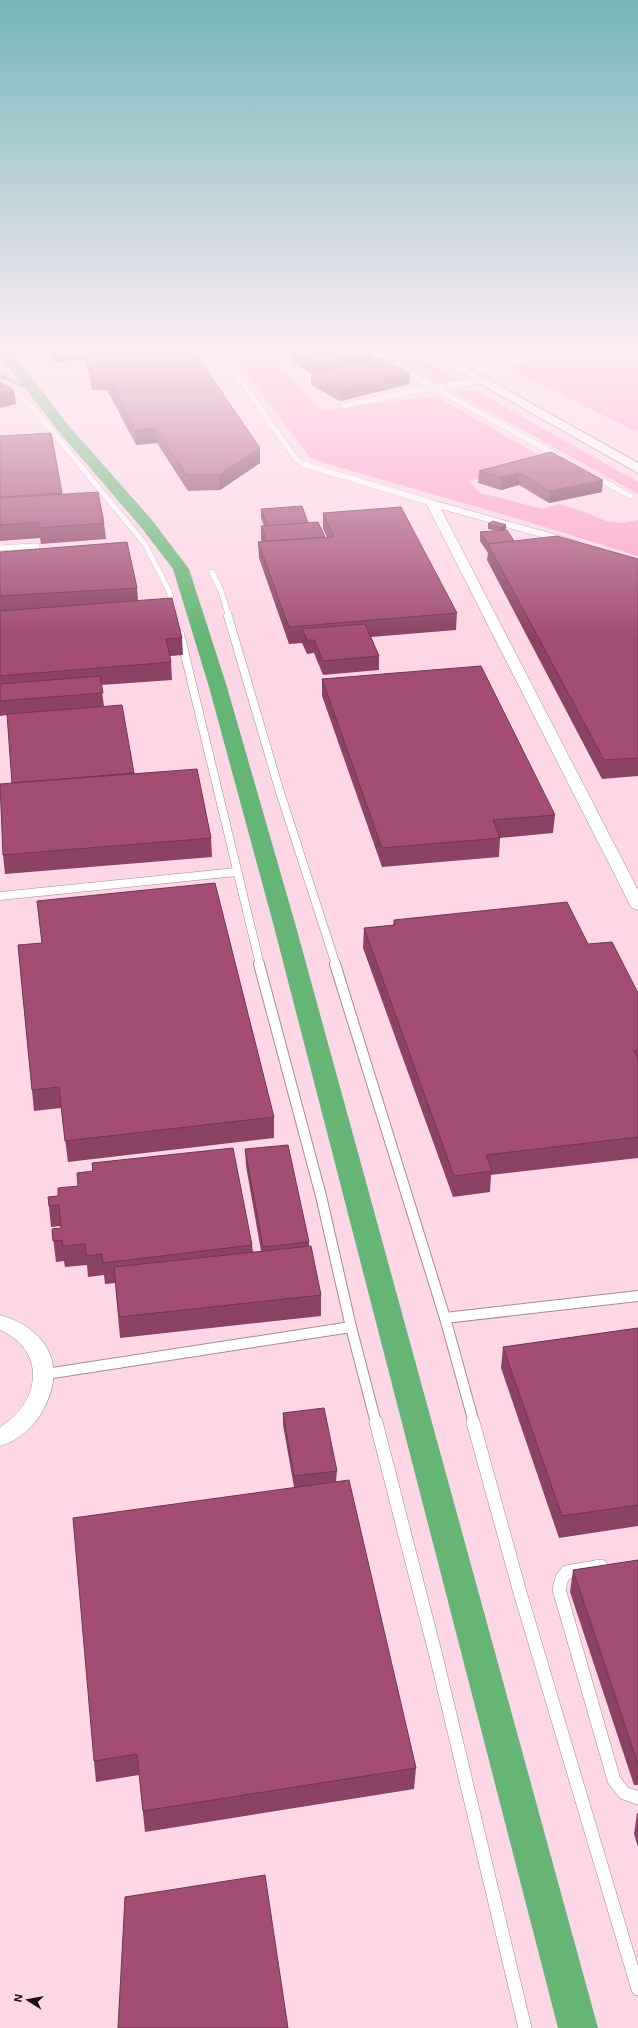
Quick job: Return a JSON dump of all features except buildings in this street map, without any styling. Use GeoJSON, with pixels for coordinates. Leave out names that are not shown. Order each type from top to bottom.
{"type":"FeatureCollection","features":[{"type":"Feature","properties":{"kind":"highway"},"geometry":{"type":"LineString","coordinates":[[602,448],[638,469]]}},
{"type":"Feature","properties":{"kind":"highway"},"geometry":{"type":"LineString","coordinates":[[622,448],[638,456]]}},
{"type":"Feature","properties":{"kind":"street"},"geometry":{"type":"LineString","coordinates":[[432,503],[585,546]]}},
{"type":"Feature","properties":{"kind":"street"},"geometry":{"type":"LineString","coordinates":[[432,503],[634,890],[638,905]]}},
{"type":"Feature","properties":{"kind":"street"},"geometry":{"type":"LineString","coordinates":[[0,1322],[27,1336],[40,1353],[46,1374],[41,1395],[29,1415],[9,1433],[0,1438]]}},
{"type":"Feature","properties":{"kind":"lane"},"geometry":{"type":"LineString","coordinates":[[66,448],[145,544],[169,591],[236,872],[321,1196],[351,1327],[438,1664],[525,2028]]}},
{"type":"Feature","properties":{"kind":"lane"},"geometry":{"type":"LineString","coordinates":[[288,448],[296,459],[303,464],[432,503]]}},
{"type":"Feature","properties":{"kind":"lane"},"geometry":{"type":"LineString","coordinates":[[543,448],[567,461]]}},
{"type":"Feature","properties":{"kind":"lane"},"geometry":{"type":"LineString","coordinates":[[588,473],[630,496]]}},
{"type":"Feature","properties":{"kind":"lane"},"geometry":{"type":"LineString","coordinates":[[0,548],[37,546]]}},
{"type":"Feature","properties":{"kind":"lane"},"geometry":{"type":"LineString","coordinates":[[212,572],[220,591],[279,789],[348,1003],[445,1318],[522,1596],[638,1989]]}},
{"type":"Feature","properties":{"kind":"lane"},"geometry":{"type":"LineString","coordinates":[[0,896],[236,872]]}},
{"type":"Feature","properties":{"kind":"lane"},"geometry":{"type":"LineString","coordinates":[[445,1318],[638,1296]]}},
{"type":"Feature","properties":{"kind":"lane"},"geometry":{"type":"LineString","coordinates":[[46,1374],[351,1327]]}},
{"type":"Feature","properties":{"kind":"lane"},"geometry":{"type":"LineString","coordinates":[[615,1564],[567,1572],[562,1578],[559,1589],[614,1780],[621,1792],[630,1798],[638,1798]]}},
{"type":"Feature","properties":{"kind":"shaded area"},"geometry":{"type":"Polygon","coordinates":[[[302,448],[526,448],[549,461],[469,481],[480,493],[543,509],[559,504],[582,511],[606,521],[624,523],[638,520],[638,556],[516,518],[311,459],[302,448]]]}},
{"type":"Feature","properties":{"kind":"shaded area"},"geometry":{"type":"Polygon","coordinates":[[[554,448],[577,448],[638,482],[638,494],[554,448]]]}},
{"type":"Feature","properties":{"kind":"waterway"},"geometry":{"type":"LineString","coordinates":[[80,448],[146,523],[181,569],[218,687],[284,923],[578,2028]]}}]}
